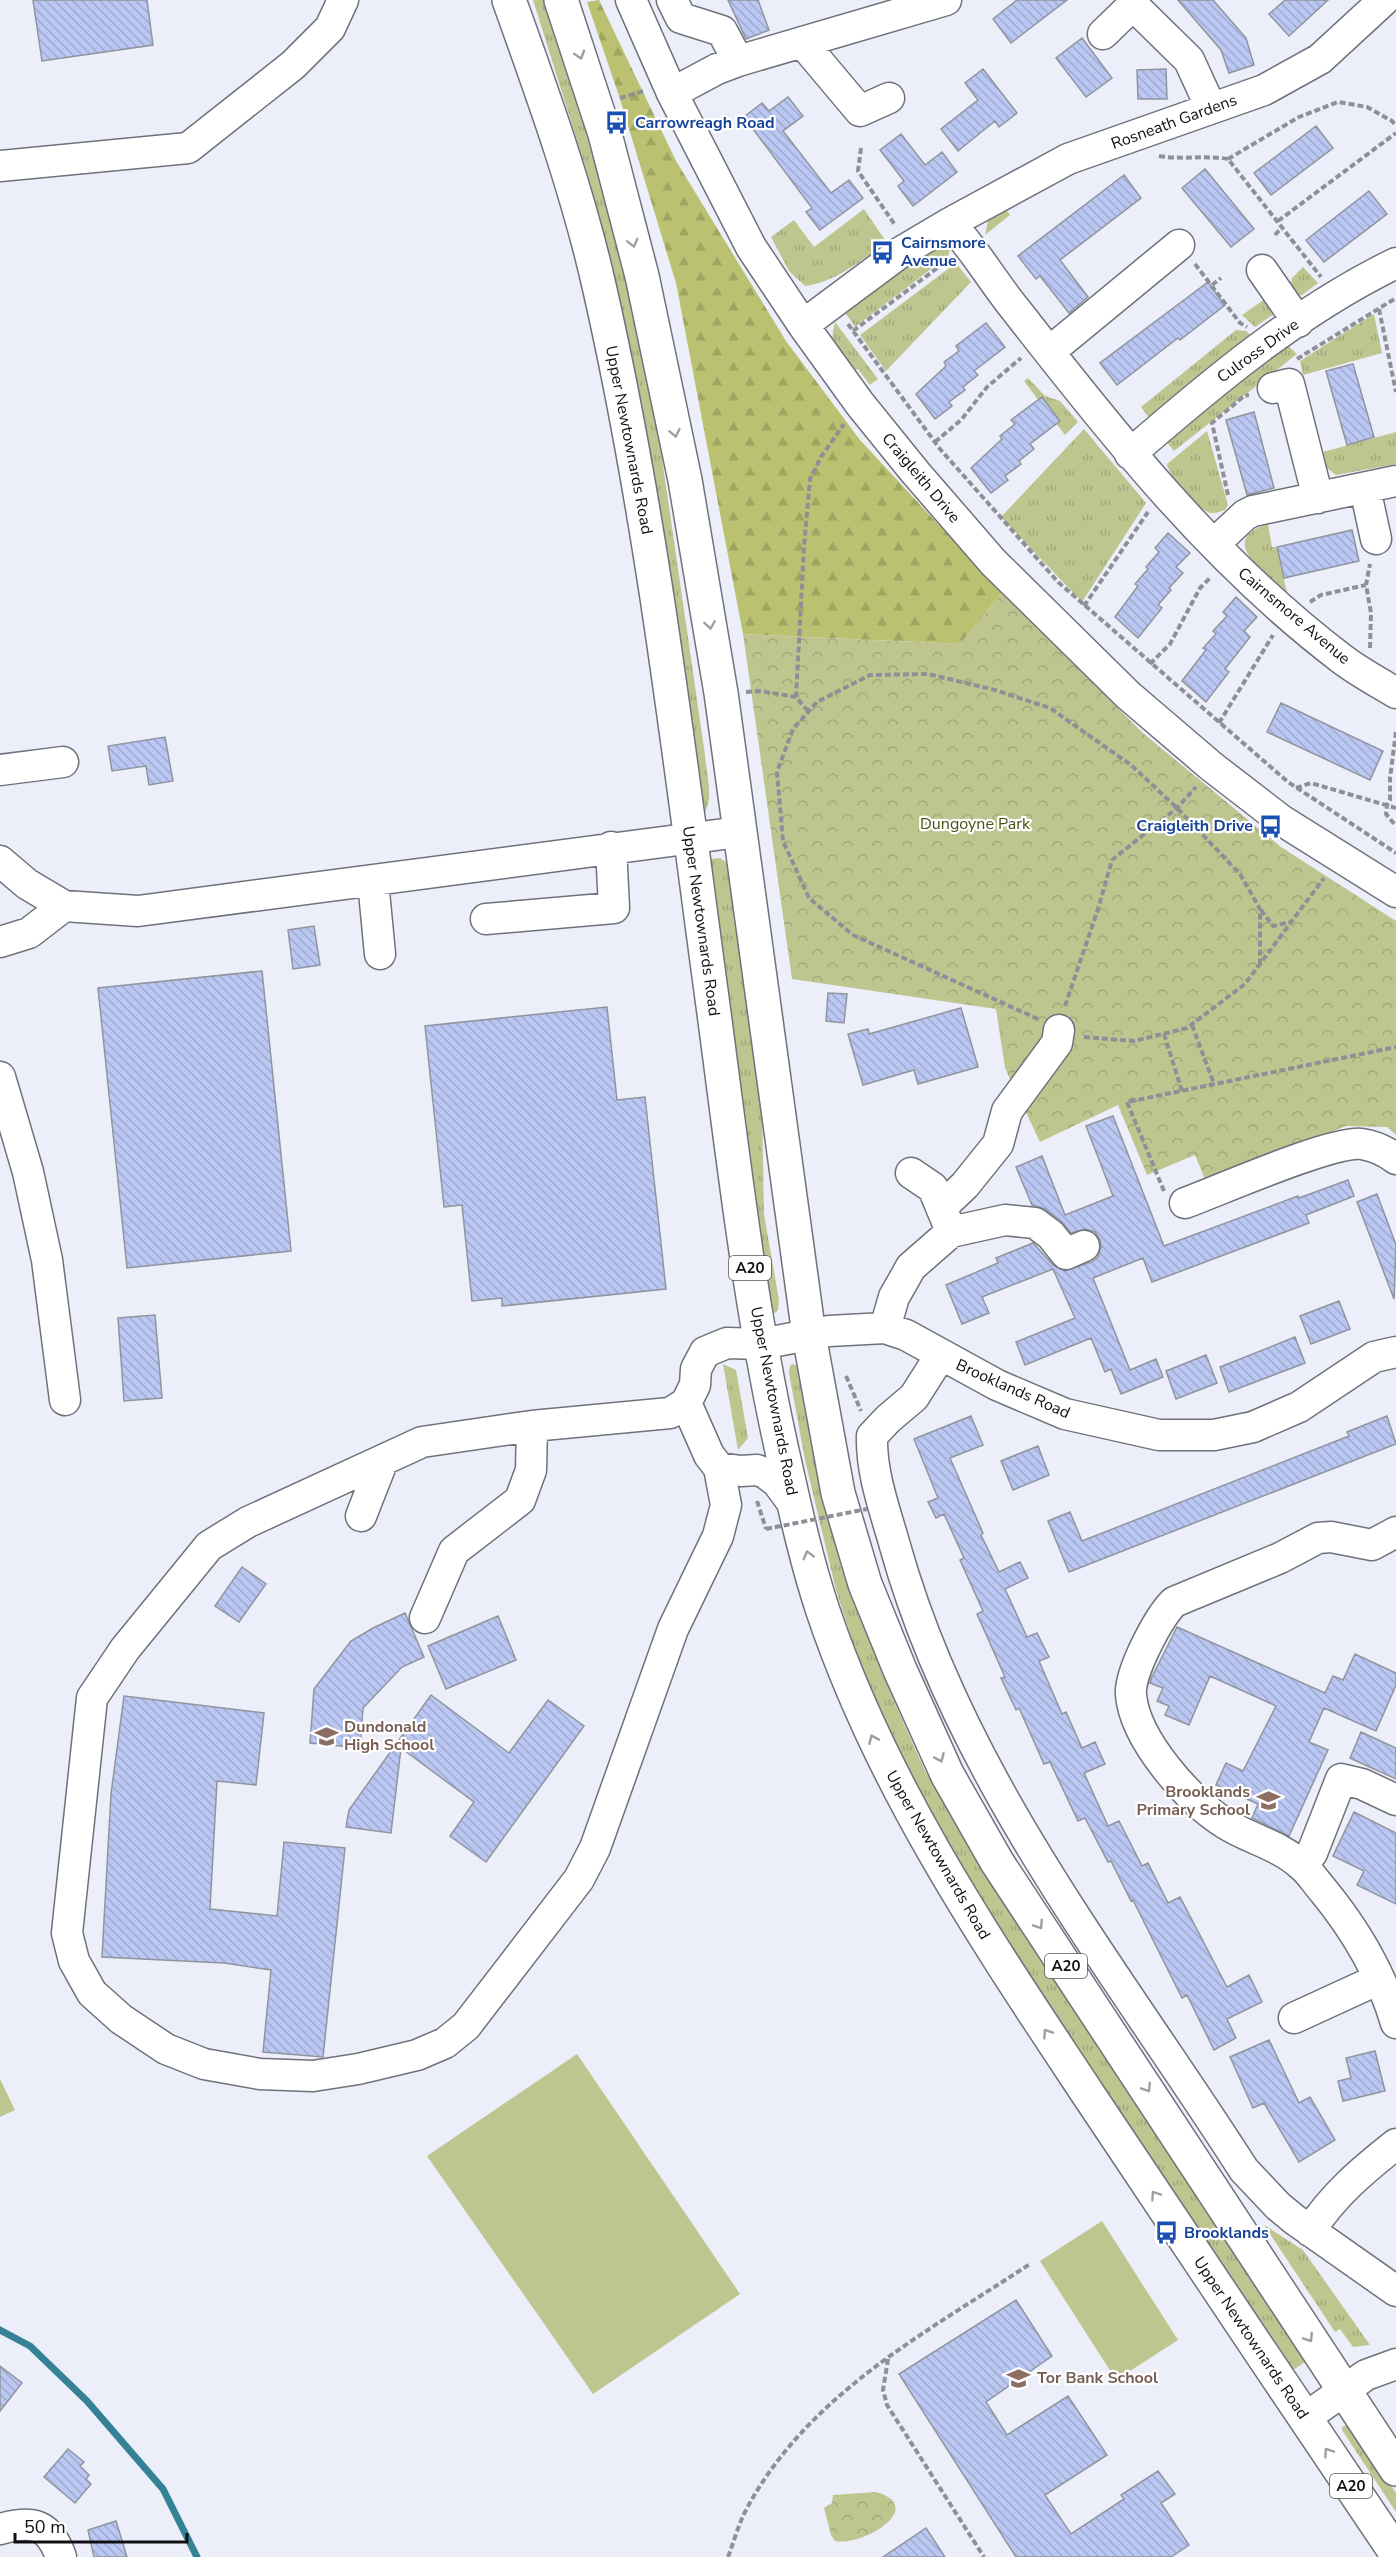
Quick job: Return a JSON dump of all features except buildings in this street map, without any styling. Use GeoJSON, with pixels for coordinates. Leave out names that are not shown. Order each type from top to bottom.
{"type":"FeatureCollection","features":[{"type":"Feature","properties":{"kind":"highway","name":"Upper Newtownards Road"},"geometry":{"type":"LineString","coordinates":[[509,0],[560,146],[599,285],[640,486],[761,1344],[794,1505],[822,1607],[859,1708],[878,1750],[927,1842],[1018,1989],[1396,2553]]}},
{"type":"Feature","properties":{"kind":"highway","name":"A20"},"geometry":{"type":"LineString","coordinates":[[561,0],[605,134],[642,276],[676,434],[721,693],[809,1335],[838,1493],[865,1584],[900,1670],[947,1774],[997,1862],[1396,2469]]}},
{"type":"Feature","properties":{"kind":"street"},"geometry":{"type":"LineString","coordinates":[[0,166],[188,148],[293,65],[330,28],[343,0]]}},
{"type":"Feature","properties":{"kind":"street","name":"Craigleith Drive"},"geometry":{"type":"LineString","coordinates":[[631,0],[672,93],[751,247],[803,325],[915,472],[993,562],[1128,695],[1211,766],[1281,820],[1396,892]]}},
{"type":"Feature","properties":{"kind":"street"},"geometry":{"type":"LineString","coordinates":[[672,0],[681,18],[722,31],[738,61]]}},
{"type":"Feature","properties":{"kind":"street"},"geometry":{"type":"LineString","coordinates":[[672,93],[717,69],[802,42],[899,6],[946,0]]}},
{"type":"Feature","properties":{"kind":"street","name":"Rosneath Gardens"},"geometry":{"type":"LineString","coordinates":[[950,223],[1006,190],[1068,159],[1264,90],[1320,59],[1384,0]]}},
{"type":"Feature","properties":{"kind":"street"},"geometry":{"type":"LineString","coordinates":[[1103,34],[1133,5],[1189,60],[1211,108]]}},
{"type":"Feature","properties":{"kind":"street"},"geometry":{"type":"LineString","coordinates":[[802,42],[860,111],[889,98]]}},
{"type":"Feature","properties":{"kind":"street"},"geometry":{"type":"LineString","coordinates":[[803,325],[901,252],[950,223]]}},
{"type":"Feature","properties":{"kind":"street","name":"Cairnsmore Avenue"},"geometry":{"type":"LineString","coordinates":[[950,223],[1130,454],[1214,544],[1289,616],[1344,661],[1396,693]]}},
{"type":"Feature","properties":{"kind":"street"},"geometry":{"type":"LineString","coordinates":[[1049,351],[1179,245]]}},
{"type":"Feature","properties":{"kind":"street","name":"Culross Drive"},"geometry":{"type":"LineString","coordinates":[[1130,454],[1211,385],[1298,322],[1366,278],[1396,263]]}},
{"type":"Feature","properties":{"kind":"street"},"geometry":{"type":"LineString","coordinates":[[1262,270],[1298,322]]}},
{"type":"Feature","properties":{"kind":"street"},"geometry":{"type":"LineString","coordinates":[[1281,386],[1318,498]]}},
{"type":"Feature","properties":{"kind":"street"},"geometry":{"type":"LineString","coordinates":[[1214,544],[1245,515],[1253,511],[1396,480]]}},
{"type":"Feature","properties":{"kind":"street"},"geometry":{"type":"LineString","coordinates":[[1365,488],[1376,540]]}},
{"type":"Feature","properties":{"kind":"street"},"geometry":{"type":"LineString","coordinates":[[0,770],[63,762]]}},
{"type":"Feature","properties":{"kind":"street"},"geometry":{"type":"LineString","coordinates":[[0,861],[27,884],[64,906],[138,911],[611,847],[739,832]]}},
{"type":"Feature","properties":{"kind":"street"},"geometry":{"type":"LineString","coordinates":[[486,918],[614,908],[611,847]]}},
{"type":"Feature","properties":{"kind":"street"},"geometry":{"type":"LineString","coordinates":[[373,881],[380,954]]}},
{"type":"Feature","properties":{"kind":"street"},"geometry":{"type":"LineString","coordinates":[[0,942],[29,933],[64,906]]}},
{"type":"Feature","properties":{"kind":"street"},"geometry":{"type":"LineString","coordinates":[[885,1328],[894,1297],[911,1267],[947,1219],[965,1185],[998,1144],[1007,1111],[1057,1043],[1059,1030]]}},
{"type":"Feature","properties":{"kind":"street"},"geometry":{"type":"LineString","coordinates":[[0,1077],[28,1173],[46,1260],[65,1400]]}},
{"type":"Feature","properties":{"kind":"street"},"geometry":{"type":"LineString","coordinates":[[1185,1203],[1323,1151],[1360,1144],[1388,1153],[1396,1159]]}},
{"type":"Feature","properties":{"kind":"street"},"geometry":{"type":"LineString","coordinates":[[911,1173],[933,1188],[947,1219]]}},
{"type":"Feature","properties":{"kind":"street"},"geometry":{"type":"LineString","coordinates":[[947,1219],[1035,1223],[1051,1235],[1066,1254],[1084,1246]]}},
{"type":"Feature","properties":{"kind":"street","name":"Brooklands Road"},"geometry":{"type":"LineString","coordinates":[[686,1403],[695,1385],[696,1369],[705,1352],[728,1343],[761,1344],[829,1331],[885,1328],[906,1335],[940,1356],[997,1385],[1065,1414],[1159,1435],[1214,1435],[1252,1427],[1299,1407],[1374,1357],[1396,1352]]}},
{"type":"Feature","properties":{"kind":"street"},"geometry":{"type":"LineString","coordinates":[[940,1356],[914,1397],[872,1436],[871,1461],[904,1576],[944,1681],[997,1787],[1052,1881],[1244,2170],[1278,2206],[1396,2291]]}},
{"type":"Feature","properties":{"kind":"street"},"geometry":{"type":"LineString","coordinates":[[686,1403],[709,1455],[719,1468],[726,1505],[718,1536],[673,1629],[595,1848],[579,1879],[466,2026],[445,2043],[417,2055],[313,2076],[260,2074],[204,2064],[166,2049],[122,2019],[92,1993],[74,1960],[67,1933],[92,1698],[125,1649],[209,1546],[248,1522],[422,1442],[532,1426],[670,1413],[686,1403]]}},
{"type":"Feature","properties":{"kind":"street"},"geometry":{"type":"LineString","coordinates":[[425,1618],[454,1551],[520,1500],[531,1470],[532,1426]]}},
{"type":"Feature","properties":{"kind":"street"},"geometry":{"type":"LineString","coordinates":[[361,1516],[383,1460]]}},
{"type":"Feature","properties":{"kind":"street"},"geometry":{"type":"LineString","coordinates":[[719,1468],[741,1471],[757,1470],[765,1473],[777,1482],[794,1505]]}},
{"type":"Feature","properties":{"kind":"street"},"geometry":{"type":"LineString","coordinates":[[1396,1532],[1372,1545],[1331,1537],[1318,1538],[1280,1558],[1174,1602],[1163,1613],[1133,1676],[1131,1695],[1141,1728],[1163,1764],[1185,1788],[1225,1824],[1272,1845],[1302,1865],[1346,1918],[1362,1942],[1396,2023]]}},
{"type":"Feature","properties":{"kind":"street"},"geometry":{"type":"LineString","coordinates":[[1302,1865],[1312,1853],[1341,1779],[1362,1784],[1396,1800]]}},
{"type":"Feature","properties":{"kind":"street"},"geometry":{"type":"LineString","coordinates":[[1294,2018],[1379,1979]]}},
{"type":"Feature","properties":{"kind":"street"},"geometry":{"type":"LineString","coordinates":[[1310,2230],[1324,2208],[1351,2180],[1396,2144]]}},
{"type":"Feature","properties":{"kind":"street"},"geometry":{"type":"LineString","coordinates":[[1305,2418],[1366,2375],[1396,2364]]}},
{"type":"Feature","properties":{"kind":"street"},"geometry":{"type":"LineString","coordinates":[[0,2529],[25,2524],[41,2528],[55,2542],[61,2557]]}},
{"type":"Feature","properties":{"kind":"path"},"geometry":{"type":"LineString","coordinates":[[1150,154],[1175,159],[1209,156],[1228,159],[1299,117],[1338,102],[1366,107],[1392,121],[1396,126]]}},
{"type":"Feature","properties":{"kind":"path"},"geometry":{"type":"LineString","coordinates":[[1278,221],[1396,134]]}},
{"type":"Feature","properties":{"kind":"path"},"geometry":{"type":"LineString","coordinates":[[861,148],[858,171],[901,235]]}},
{"type":"Feature","properties":{"kind":"path"},"geometry":{"type":"LineString","coordinates":[[1228,159],[1314,267]]}},
{"type":"Feature","properties":{"kind":"path"},"geometry":{"type":"LineString","coordinates":[[1275,235],[1282,226]]}},
{"type":"Feature","properties":{"kind":"path"},"geometry":{"type":"LineString","coordinates":[[1179,245],[1240,323]]}},
{"type":"Feature","properties":{"kind":"path"},"geometry":{"type":"LineString","coordinates":[[853,331],[954,255]]}},
{"type":"Feature","properties":{"kind":"path"},"geometry":{"type":"LineString","coordinates":[[1212,285],[1221,278]]}},
{"type":"Feature","properties":{"kind":"path"},"geometry":{"type":"LineString","coordinates":[[1245,515],[1230,505],[1212,423],[1244,396],[1281,386],[1295,360],[1396,298]]}},
{"type":"Feature","properties":{"kind":"path"},"geometry":{"type":"LineString","coordinates":[[1379,309],[1396,392]]}},
{"type":"Feature","properties":{"kind":"path"},"geometry":{"type":"LineString","coordinates":[[842,317],[935,442],[1058,582],[1296,788],[1396,854]]}},
{"type":"Feature","properties":{"kind":"path"},"geometry":{"type":"LineString","coordinates":[[935,442],[961,420],[987,387],[1022,360],[1016,351]]}},
{"type":"Feature","properties":{"kind":"path"},"geometry":{"type":"LineString","coordinates":[[796,697],[810,479],[821,457],[844,423],[861,404]]}},
{"type":"Feature","properties":{"kind":"path"},"geometry":{"type":"LineString","coordinates":[[1084,606],[1143,519]]}},
{"type":"Feature","properties":{"kind":"path"},"geometry":{"type":"LineString","coordinates":[[1289,616],[1321,595],[1366,585],[1372,639],[1366,674]]}},
{"type":"Feature","properties":{"kind":"path"},"geometry":{"type":"LineString","coordinates":[[1150,664],[1170,644],[1200,588]]}},
{"type":"Feature","properties":{"kind":"path"},"geometry":{"type":"LineString","coordinates":[[1219,723],[1266,645]]}},
{"type":"Feature","properties":{"kind":"path"},"geometry":{"type":"LineString","coordinates":[[1291,922],[1274,926],[1260,909],[1240,874],[1177,808],[1131,765],[1050,708],[995,690],[928,674],[870,675],[817,702],[808,711],[793,729],[777,772],[783,841],[809,898],[853,935],[1011,1005],[1059,1030],[1081,1037],[1134,1041],[1192,1025],[1245,984],[1260,965],[1328,872]]}},
{"type":"Feature","properties":{"kind":"path"},"geometry":{"type":"LineString","coordinates":[[740,692],[760,691],[796,697],[808,711]]}},
{"type":"Feature","properties":{"kind":"path"},"geometry":{"type":"LineString","coordinates":[[1396,732],[1390,778],[1390,800],[1386,814],[1396,826]]}},
{"type":"Feature","properties":{"kind":"path"},"geometry":{"type":"LineString","coordinates":[[1296,788],[1311,783],[1396,808]]}},
{"type":"Feature","properties":{"kind":"path"},"geometry":{"type":"LineString","coordinates":[[1059,1030],[1112,860],[1177,808]]}},
{"type":"Feature","properties":{"kind":"path"},"geometry":{"type":"LineString","coordinates":[[1260,909],[1260,965]]}},
{"type":"Feature","properties":{"kind":"path"},"geometry":{"type":"LineString","coordinates":[[1192,1025],[1214,1084]]}},
{"type":"Feature","properties":{"kind":"path"},"geometry":{"type":"LineString","coordinates":[[1164,1034],[1182,1091]]}},
{"type":"Feature","properties":{"kind":"path"},"geometry":{"type":"LineString","coordinates":[[1185,1203],[1163,1191],[1127,1102],[1396,1047]]}},
{"type":"Feature","properties":{"kind":"path"},"geometry":{"type":"LineString","coordinates":[[843,1367],[872,1436]]}},
{"type":"Feature","properties":{"kind":"path"},"geometry":{"type":"LineString","coordinates":[[755,1496],[766,1529],[867,1509]]}},
{"type":"Feature","properties":{"kind":"path"},"geometry":{"type":"LineString","coordinates":[[728,2557],[745,2511],[801,2431],[840,2394],[888,2358],[1030,2264]]}},
{"type":"Feature","properties":{"kind":"path"},"geometry":{"type":"LineString","coordinates":[[888,2358],[883,2390],[886,2405],[984,2557]]}},
{"type":"Feature","properties":{"kind":"green space"},"geometry":{"type":"Polygon","coordinates":[[[533,0],[546,0],[599,175],[635,310],[653,396],[705,755],[709,799],[705,812],[698,807],[600,225],[587,172],[533,0]]]}},
{"type":"Feature","properties":{"kind":"green space"},"geometry":{"type":"Polygon","coordinates":[[[599,0],[676,161],[786,341],[860,440],[1002,593],[960,644],[743,634],[676,283],[619,96],[587,2],[599,0]]]}},
{"type":"Feature","properties":{"kind":"green space"},"geometry":{"type":"Polygon","coordinates":[[[1003,205],[1010,215],[985,235],[989,215],[1003,205]]]}},
{"type":"Feature","properties":{"kind":"green space"},"geometry":{"type":"Polygon","coordinates":[[[864,209],[887,243],[838,275],[817,284],[805,286],[789,271],[771,237],[794,220],[814,247],[864,209]]]}},
{"type":"Feature","properties":{"kind":"green space"},"geometry":{"type":"Polygon","coordinates":[[[935,248],[950,250],[948,256],[855,327],[844,311],[922,251],[935,248]]]}},
{"type":"Feature","properties":{"kind":"green space"},"geometry":{"type":"Polygon","coordinates":[[[956,263],[971,282],[886,371],[860,335],[956,263]]]}},
{"type":"Feature","properties":{"kind":"green space"},"geometry":{"type":"Polygon","coordinates":[[[1303,267],[1318,283],[1302,295],[1296,295],[1290,287],[1292,278],[1303,267]]]}},
{"type":"Feature","properties":{"kind":"green space"},"geometry":{"type":"Polygon","coordinates":[[[1265,299],[1274,314],[1255,327],[1242,315],[1265,299]]]}},
{"type":"Feature","properties":{"kind":"green space"},"geometry":{"type":"Polygon","coordinates":[[[1374,314],[1382,353],[1303,375],[1300,361],[1374,314]]]}},
{"type":"Feature","properties":{"kind":"green space"},"geometry":{"type":"Polygon","coordinates":[[[835,322],[878,379],[870,385],[858,369],[851,371],[835,349],[832,338],[835,322]]]}},
{"type":"Feature","properties":{"kind":"green space"},"geometry":{"type":"Polygon","coordinates":[[[1236,330],[1246,331],[1253,337],[1150,419],[1141,407],[1236,330]]]}},
{"type":"Feature","properties":{"kind":"green space"},"geometry":{"type":"Polygon","coordinates":[[[1284,342],[1297,354],[1174,451],[1166,441],[1284,342]]]}},
{"type":"Feature","properties":{"kind":"green space"},"geometry":{"type":"Polygon","coordinates":[[[1028,378],[1045,396],[1060,401],[1078,422],[1065,435],[1024,381],[1028,378]]]}},
{"type":"Feature","properties":{"kind":"green space"},"geometry":{"type":"Polygon","coordinates":[[[1084,429],[1146,503],[1082,602],[1001,517],[1084,429]]]}},
{"type":"Feature","properties":{"kind":"green space"},"geometry":{"type":"Polygon","coordinates":[[[1207,431],[1228,505],[1225,510],[1214,513],[1205,511],[1185,493],[1167,464],[1207,431]]]}},
{"type":"Feature","properties":{"kind":"green space"},"geometry":{"type":"Polygon","coordinates":[[[1396,432],[1396,464],[1336,475],[1327,468],[1323,452],[1396,432]]]}},
{"type":"Feature","properties":{"kind":"green space"},"geometry":{"type":"Polygon","coordinates":[[[1268,524],[1272,547],[1276,547],[1287,592],[1258,566],[1245,548],[1246,539],[1253,531],[1268,524]]]}},
{"type":"Feature","properties":{"kind":"green space","name":"Dungoyne Park"},"geometry":{"type":"Polygon","coordinates":[[[1002,593],[1144,734],[1281,847],[1396,921],[1396,1135],[1387,1127],[1346,1126],[1206,1182],[1195,1155],[1147,1175],[1118,1105],[1040,1142],[1005,1068],[996,1009],[792,979],[743,634],[960,644],[1002,593]]]}},
{"type":"Feature","properties":{"kind":"green space"},"geometry":{"type":"Polygon","coordinates":[[[720,858],[726,862],[729,871],[762,1107],[764,1214],[779,1300],[778,1310],[775,1313],[768,1309],[707,865],[712,859],[720,858]]]}},
{"type":"Feature","properties":{"kind":"green space"},"geometry":{"type":"Polygon","coordinates":[[[723,1364],[736,1370],[748,1438],[738,1450],[723,1364]]]}},
{"type":"Feature","properties":{"kind":"green space"},"geometry":{"type":"Polygon","coordinates":[[[792,1364],[799,1366],[857,1605],[893,1699],[925,1771],[1025,1937],[1308,2360],[1290,2372],[942,1842],[865,1680],[836,1590],[805,1460],[789,1373],[792,1364]]]}},
{"type":"Feature","properties":{"kind":"green space"},"geometry":{"type":"Polygon","coordinates":[[[577,2054],[740,2294],[593,2394],[427,2156],[577,2054]]]}},
{"type":"Feature","properties":{"kind":"green space"},"geometry":{"type":"Polygon","coordinates":[[[0,2079],[15,2110],[0,2117],[0,2079]]]}},
{"type":"Feature","properties":{"kind":"green space"},"geometry":{"type":"Polygon","coordinates":[[[1102,2221],[1178,2340],[1116,2380],[1040,2261],[1102,2221]]]}},
{"type":"Feature","properties":{"kind":"green space"},"geometry":{"type":"Polygon","coordinates":[[[1264,2225],[1303,2250],[1370,2345],[1353,2347],[1340,2329],[1335,2332],[1264,2225]]]}},
{"type":"Feature","properties":{"kind":"green space"},"geometry":{"type":"Polygon","coordinates":[[[1350,2424],[1396,2493],[1396,2512],[1342,2430],[1342,2427],[1350,2424]]]}},
{"type":"Feature","properties":{"kind":"green space"},"geometry":{"type":"Polygon","coordinates":[[[876,2492],[890,2499],[895,2507],[893,2516],[886,2524],[861,2538],[835,2541],[831,2535],[824,2508],[832,2503],[833,2495],[876,2492]]]}},
{"type":"Feature","properties":{"kind":"waterway"},"geometry":{"type":"LineString","coordinates":[[0,2330],[30,2346],[87,2401],[163,2489],[197,2557]]}},
{"type":"Feature","properties":{"kind":"place","name":"Carrowreagh Road"},"geometry":{"type":"Point","coordinates":[617,123]}},
{"type":"Feature","properties":{"kind":"place","name":"Cairnsmore Avenue"},"geometry":{"type":"Point","coordinates":[883,252]}},
{"type":"Feature","properties":{"kind":"place","name":"Craigleith Drive"},"geometry":{"type":"Point","coordinates":[1271,826]}},
{"type":"Feature","properties":{"kind":"place","name":"Dundonald High School"},"geometry":{"type":"Point","coordinates":[326,1736]}},
{"type":"Feature","properties":{"kind":"place","name":"Brooklands Primary School"},"geometry":{"type":"Point","coordinates":[1268,1801]}},
{"type":"Feature","properties":{"kind":"place","name":"Brooklands"},"geometry":{"type":"Point","coordinates":[1166,2233]}},
{"type":"Feature","properties":{"kind":"place","name":"Tor Bank School"},"geometry":{"type":"Point","coordinates":[1019,2378]}}]}
